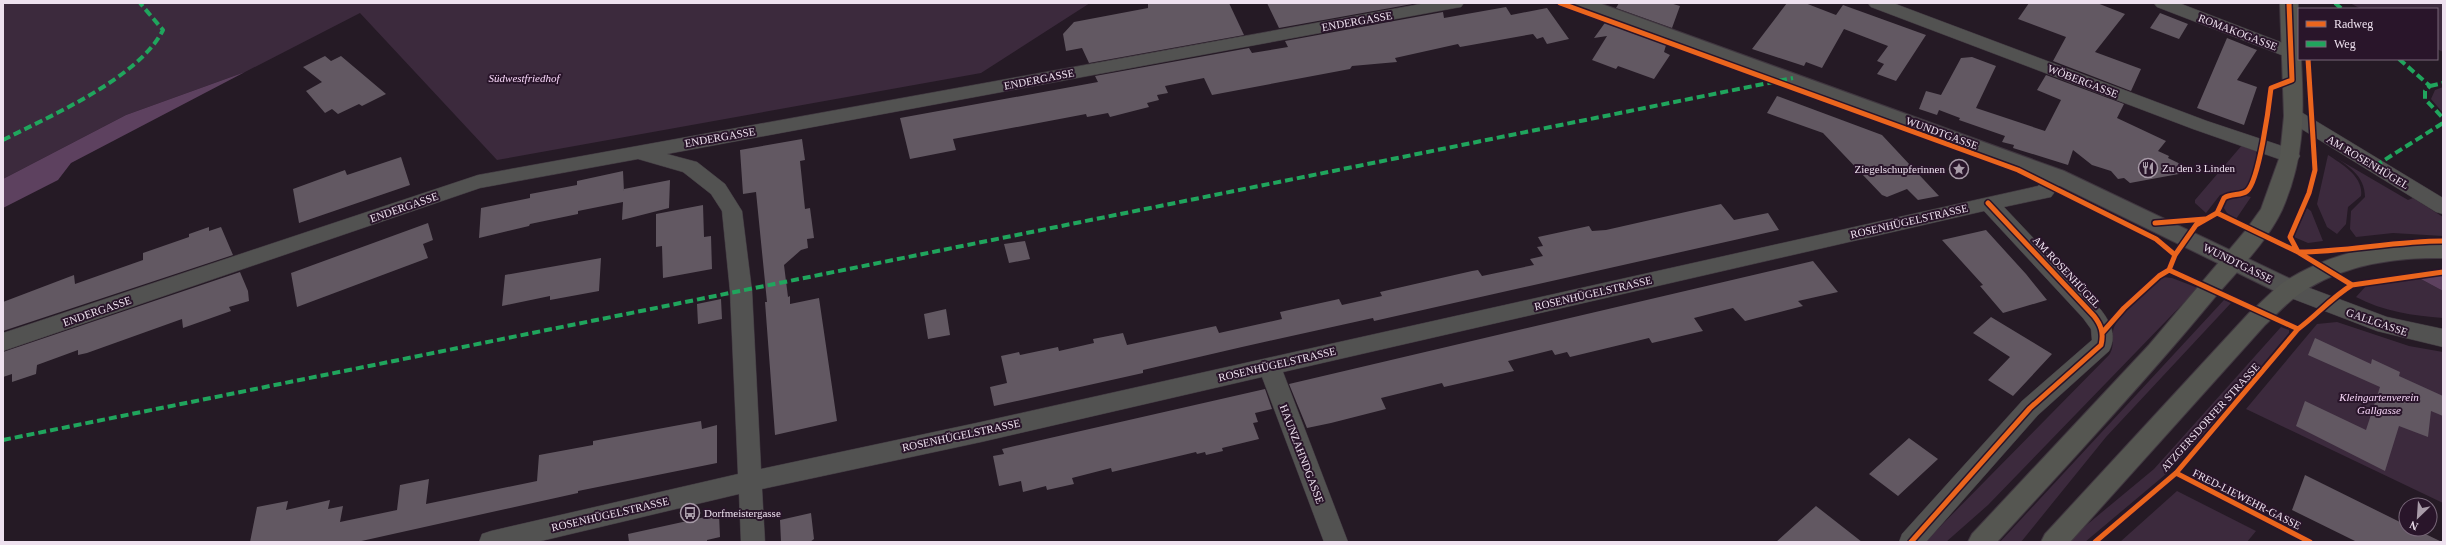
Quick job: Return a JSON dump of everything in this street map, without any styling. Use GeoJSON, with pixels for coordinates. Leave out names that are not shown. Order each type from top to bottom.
{"type":"FeatureCollection","features":[{"type":"Feature","properties":{"kind":"main road"},"geometry":{"type":"LineString","coordinates":[[1981,542],[2157,351],[2254,236],[2271,210],[2290,156],[2294,116],[2289,3]]}},
{"type":"Feature","properties":{"kind":"main road"},"geometry":{"type":"LineString","coordinates":[[2054,542],[2257,319],[2291,289],[2327,270],[2354,260],[2425,249],[2443,250]]}},
{"type":"Feature","properties":{"kind":"street","name":"ENDERGASSE"},"geometry":{"type":"LineString","coordinates":[[3,342],[478,182],[1455,3]]}},
{"type":"Feature","properties":{"kind":"street","name":"WUNDTGASSE"},"geometry":{"type":"LineString","coordinates":[[1582,3],[2058,176],[2291,289]]}},
{"type":"Feature","properties":{"kind":"street","name":"WÖBERGASSE"},"geometry":{"type":"LineString","coordinates":[[1877,3],[2200,125],[2290,156]]}},
{"type":"Feature","properties":{"kind":"street","name":"ROMAKOGASSE"},"geometry":{"type":"LineString","coordinates":[[2163,3],[2290,52]]}},
{"type":"Feature","properties":{"kind":"street","name":"AM ROSENHÜGEL"},"geometry":{"type":"LineString","coordinates":[[2294,116],[2443,208]]}},
{"type":"Feature","properties":{"kind":"street"},"geometry":{"type":"LineString","coordinates":[[636,152],[690,167],[718,189],[732,211],[741,291],[753,542]]}},
{"type":"Feature","properties":{"kind":"street","name":"ROSENHÜGELSTRASSE"},"geometry":{"type":"LineString","coordinates":[[491,542],[749,481],[1269,366],[1988,202],[2044,192],[2058,176]]}},
{"type":"Feature","properties":{"kind":"street","name":"AM ROSENHÜGEL"},"geometry":{"type":"LineString","coordinates":[[1911,542],[2030,408],[2101,345],[2102,333],[2100,323],[1988,202]]}},
{"type":"Feature","properties":{"kind":"street","name":"GALLGASSE"},"geometry":{"type":"LineString","coordinates":[[2291,289],[2383,325],[2414,334],[2443,338]]}},
{"type":"Feature","properties":{"kind":"street","name":"HAUNZAHNDGASSE"},"geometry":{"type":"LineString","coordinates":[[1269,366],[1336,542]]}},
{"type":"Feature","properties":{"kind":"green space","name":"Südwestfriedhof"},"geometry":{"type":"Polygon","coordinates":[[[3,3],[1090,3],[981,73],[497,160],[360,13],[245,72],[126,115],[3,179],[3,3]]]}},
{"type":"Feature","properties":{"kind":"green space"},"geometry":{"type":"Polygon","coordinates":[[[2350,3],[2443,3],[2443,52],[2438,50],[2438,8],[2359,8],[2350,3]]]}},
{"type":"Feature","properties":{"kind":"green space"},"geometry":{"type":"Polygon","coordinates":[[[2443,87],[2443,113],[2431,99],[2435,90],[2443,87]]]}},
{"type":"Feature","properties":{"kind":"green space"},"geometry":{"type":"Polygon","coordinates":[[[2243,144],[2256,150],[2257,161],[2247,188],[2220,195],[2206,213],[2195,203],[2195,200],[2243,144]]]}},
{"type":"Feature","properties":{"kind":"green space"},"geometry":{"type":"Polygon","coordinates":[[[2328,155],[2356,177],[2361,189],[2361,196],[2348,207],[2346,224],[2337,234],[2327,227],[2317,204],[2328,155]]]}},
{"type":"Feature","properties":{"kind":"green space"},"geometry":{"type":"Polygon","coordinates":[[[2331,155],[2408,200],[2413,198],[2443,217],[2443,236],[2393,233],[2356,237],[2350,229],[2351,211],[2365,197],[2362,183],[2359,177],[2349,167],[2331,155]]]}},
{"type":"Feature","properties":{"kind":"green space"},"geometry":{"type":"Polygon","coordinates":[[[2242,195],[2251,197],[2236,219],[2227,213],[2222,205],[2227,198],[2242,195]]]}},
{"type":"Feature","properties":{"kind":"green space"},"geometry":{"type":"Polygon","coordinates":[[[2307,208],[2311,211],[2323,241],[2308,243],[2294,237],[2307,208]]]}},
{"type":"Feature","properties":{"kind":"green space"},"geometry":{"type":"Polygon","coordinates":[[[2163,277],[2172,278],[2198,288],[1988,505],[1946,542],[1925,542],[2109,355],[2112,347],[2115,325],[2144,293],[2163,277]]]}},
{"type":"Feature","properties":{"kind":"green space"},"geometry":{"type":"Polygon","coordinates":[[[2419,278],[2443,291],[2443,318],[2398,312],[2376,306],[2356,297],[2366,286],[2419,278]]]}},
{"type":"Feature","properties":{"kind":"green space"},"geometry":{"type":"Polygon","coordinates":[[[2224,300],[2231,303],[2106,437],[2021,542],[2000,542],[2224,300]]]}},
{"type":"Feature","properties":{"kind":"green space","name":"Kleingartenverein Gallgasse"},"geometry":{"type":"Polygon","coordinates":[[[2337,322],[2409,346],[2443,352],[2443,503],[2438,501],[2438,497],[2430,497],[2246,409],[2317,324],[2337,322]]]}},
{"type":"Feature","properties":{"kind":"green space"},"geometry":{"type":"Polygon","coordinates":[[[2281,327],[2289,330],[2289,333],[2212,425],[2166,474],[2085,542],[2066,542],[2154,469],[2281,327]]]}},
{"type":"Feature","properties":{"kind":"green space"},"geometry":{"type":"Polygon","coordinates":[[[2177,491],[2256,531],[2247,542],[2120,542],[2177,491]]]}},
{"type":"Feature","properties":{"kind":"shaded area"},"geometry":{"type":"Polygon","coordinates":[[[245,72],[71,163],[58,180],[3,208],[3,179],[126,115],[245,72]]]}},
{"type":"Feature","properties":{"kind":"shaded area"},"geometry":{"type":"Polygon","coordinates":[[[2443,275],[2443,291],[2419,278],[2443,275]]]}},
{"type":"Feature","properties":{"kind":"building"},"geometry":{"type":"Polygon","coordinates":[[[1148,3],[1229,3],[1244,35],[1089,63],[1082,48],[1066,51],[1063,34],[1074,22],[1148,8],[1148,3]]]}},
{"type":"Feature","properties":{"kind":"building"},"geometry":{"type":"Polygon","coordinates":[[[1267,3],[1418,3],[1279,28],[1267,3]]]}},
{"type":"Feature","properties":{"kind":"building"},"geometry":{"type":"Polygon","coordinates":[[[1619,3],[1670,3],[1680,6],[1672,28],[1616,8],[1619,3]]]}},
{"type":"Feature","properties":{"kind":"building"},"geometry":{"type":"Polygon","coordinates":[[[1787,3],[1805,3],[1836,15],[1843,5],[1926,35],[1896,81],[1877,74],[1884,64],[1877,61],[1888,46],[1844,29],[1822,68],[1806,62],[1804,66],[1752,49],[1787,3]]]}},
{"type":"Feature","properties":{"kind":"building"},"geometry":{"type":"Polygon","coordinates":[[[2029,3],[2097,3],[2125,14],[2095,52],[2141,69],[2131,91],[2053,61],[2066,37],[2018,19],[2029,3]]]}},
{"type":"Feature","properties":{"kind":"building"},"geometry":{"type":"Polygon","coordinates":[[[1506,7],[1511,15],[1547,8],[1569,39],[1547,44],[1543,37],[1537,39],[1533,34],[1460,47],[1458,44],[1395,58],[1397,62],[1352,66],[1350,69],[1212,95],[1204,78],[1165,86],[1168,93],[1157,95],[1159,100],[1147,103],[1149,107],[1110,117],[1108,113],[1087,117],[1086,114],[953,139],[956,150],[910,159],[900,118],[1098,82],[1095,76],[1249,48],[1252,53],[1288,47],[1285,41],[1443,12],[1444,18],[1506,7]]]}},
{"type":"Feature","properties":{"kind":"building"},"geometry":{"type":"Polygon","coordinates":[[[2160,13],[2188,24],[2179,39],[2150,28],[2160,13]]]}},
{"type":"Feature","properties":{"kind":"building"},"geometry":{"type":"Polygon","coordinates":[[[1607,20],[1667,42],[1664,52],[1670,55],[1654,79],[1618,66],[1616,69],[1592,60],[1607,36],[1594,38],[1607,20]]]}},
{"type":"Feature","properties":{"kind":"building"},"geometry":{"type":"Polygon","coordinates":[[[2227,38],[2257,50],[2237,80],[2257,87],[2244,125],[2197,108],[2227,38]]]}},
{"type":"Feature","properties":{"kind":"building"},"geometry":{"type":"Polygon","coordinates":[[[325,56],[331,61],[341,56],[386,94],[362,106],[359,104],[338,114],[332,109],[325,113],[306,91],[322,82],[303,67],[325,56]]]}},
{"type":"Feature","properties":{"kind":"building"},"geometry":{"type":"Polygon","coordinates":[[[1972,57],[1996,66],[1976,108],[2045,131],[2061,100],[2037,90],[2046,75],[2124,104],[2117,118],[2166,141],[2158,151],[2169,156],[2168,158],[2195,171],[2130,183],[2124,178],[2118,179],[2111,171],[2092,165],[2073,150],[2068,165],[2013,148],[2014,145],[2002,142],[2005,136],[1959,120],[1960,118],[1939,110],[1937,115],[1919,109],[1926,91],[1941,95],[1961,58],[1972,57]]]}},
{"type":"Feature","properties":{"kind":"building"},"geometry":{"type":"Polygon","coordinates":[[[1777,96],[1882,135],[1939,196],[1918,200],[1907,189],[1887,197],[1882,195],[1823,133],[1767,113],[1777,96]]]}},
{"type":"Feature","properties":{"kind":"building"},"geometry":{"type":"Polygon","coordinates":[[[802,139],[805,160],[800,161],[805,209],[810,208],[814,238],[807,239],[808,248],[801,250],[784,265],[788,297],[790,296],[790,304],[819,298],[837,421],[775,435],[765,302],[767,302],[756,192],[743,194],[740,150],[802,139]]]}},
{"type":"Feature","properties":{"kind":"building"},"geometry":{"type":"Polygon","coordinates":[[[401,157],[410,185],[299,223],[293,189],[345,170],[347,175],[401,157]]]}},
{"type":"Feature","properties":{"kind":"building"},"geometry":{"type":"Polygon","coordinates":[[[623,171],[624,192],[624,189],[670,180],[669,208],[622,220],[623,202],[578,211],[578,214],[530,224],[529,226],[479,238],[481,208],[530,198],[530,194],[577,185],[577,181],[623,171]]]}},
{"type":"Feature","properties":{"kind":"building"},"geometry":{"type":"Polygon","coordinates":[[[1721,204],[1734,220],[1768,213],[1779,230],[1374,321],[1373,318],[1242,347],[1143,370],[1143,373],[994,406],[990,387],[1007,383],[1001,356],[1019,352],[1020,355],[1058,347],[1059,351],[1094,343],[1093,339],[1123,333],[1127,345],[1216,326],[1219,333],[1282,319],[1280,312],[1339,299],[1342,305],[1382,296],[1380,292],[1472,271],[1478,270],[1482,276],[1534,265],[1530,259],[1543,256],[1537,247],[1543,246],[1538,237],[1589,226],[1592,231],[1606,230],[1721,204]]]}},
{"type":"Feature","properties":{"kind":"building"},"geometry":{"type":"Polygon","coordinates":[[[703,205],[704,237],[711,236],[712,269],[663,278],[662,246],[656,247],[656,214],[703,205]]]}},
{"type":"Feature","properties":{"kind":"building"},"geometry":{"type":"Polygon","coordinates":[[[428,223],[433,240],[423,244],[428,258],[297,307],[291,273],[428,223]]]}},
{"type":"Feature","properties":{"kind":"building"},"geometry":{"type":"Polygon","coordinates":[[[209,227],[209,231],[221,227],[233,255],[3,331],[3,302],[74,275],[75,284],[143,260],[143,253],[189,237],[189,234],[209,227]]]}},
{"type":"Feature","properties":{"kind":"building"},"geometry":{"type":"Polygon","coordinates":[[[1986,230],[2026,274],[2047,300],[2003,313],[1980,286],[1983,285],[1942,240],[1986,230]]]}},
{"type":"Feature","properties":{"kind":"building"},"geometry":{"type":"Polygon","coordinates":[[[1025,241],[1030,259],[1009,263],[1004,244],[1025,241]]]}},
{"type":"Feature","properties":{"kind":"building"},"geometry":{"type":"Polygon","coordinates":[[[601,258],[599,291],[550,300],[550,296],[502,306],[505,275],[601,258]]]}},
{"type":"Feature","properties":{"kind":"building"},"geometry":{"type":"Polygon","coordinates":[[[1813,261],[1838,292],[1798,301],[1803,306],[1745,321],[1733,308],[1694,318],[1703,331],[1652,343],[1649,338],[1570,357],[1567,352],[1555,355],[1552,350],[1508,361],[1514,371],[1444,387],[1442,383],[1381,398],[1386,409],[1331,423],[1307,428],[1289,384],[1813,261]]]}},
{"type":"Feature","properties":{"kind":"building"},"geometry":{"type":"Polygon","coordinates":[[[240,272],[248,291],[249,301],[229,307],[231,311],[183,328],[182,319],[87,353],[78,355],[78,350],[37,365],[36,374],[12,382],[12,374],[3,377],[3,352],[240,272]]]}},
{"type":"Feature","properties":{"kind":"building"},"geometry":{"type":"Polygon","coordinates":[[[721,299],[722,319],[698,324],[697,304],[721,299]]]}},
{"type":"Feature","properties":{"kind":"building"},"geometry":{"type":"Polygon","coordinates":[[[946,309],[950,335],[928,339],[924,314],[946,309]]]}},
{"type":"Feature","properties":{"kind":"building"},"geometry":{"type":"Polygon","coordinates":[[[1991,317],[2052,354],[2013,396],[1988,380],[2010,357],[1973,333],[1991,317]]]}},
{"type":"Feature","properties":{"kind":"building"},"geometry":{"type":"Polygon","coordinates":[[[2315,338],[2371,364],[2372,359],[2400,372],[2399,376],[2443,396],[2443,416],[2431,411],[2428,437],[2399,426],[2385,471],[2296,426],[2305,401],[2366,430],[2380,387],[2308,355],[2315,338]]]}},
{"type":"Feature","properties":{"kind":"building"},"geometry":{"type":"Polygon","coordinates":[[[1265,389],[1272,409],[1255,413],[1258,422],[1253,423],[1259,439],[1222,448],[1223,451],[1206,455],[1205,452],[1197,454],[1196,452],[1112,472],[1111,468],[1072,478],[1074,484],[1047,490],[1046,486],[1023,492],[1021,481],[999,486],[993,456],[1004,454],[1002,449],[1265,389]]]}},
{"type":"Feature","properties":{"kind":"building"},"geometry":{"type":"Polygon","coordinates":[[[701,421],[702,429],[717,425],[717,463],[578,491],[578,493],[357,542],[250,542],[257,507],[288,501],[286,510],[330,500],[328,509],[343,506],[340,522],[397,510],[400,485],[429,479],[426,504],[537,481],[539,455],[593,445],[593,441],[701,421]]]}},
{"type":"Feature","properties":{"kind":"building"},"geometry":{"type":"Polygon","coordinates":[[[1909,438],[1938,459],[1898,496],[1869,474],[1909,438]]]}},
{"type":"Feature","properties":{"kind":"building"},"geometry":{"type":"Polygon","coordinates":[[[2305,475],[2398,521],[2398,537],[2432,537],[2442,542],[2357,542],[2292,510],[2305,475]]]}},
{"type":"Feature","properties":{"kind":"building"},"geometry":{"type":"Polygon","coordinates":[[[1816,506],[1862,542],[1776,542],[1816,506]]]}},
{"type":"Feature","properties":{"kind":"building"},"geometry":{"type":"Polygon","coordinates":[[[811,513],[814,539],[810,542],[781,542],[780,520],[811,513]]]}},
{"type":"Feature","properties":{"kind":"building"},"geometry":{"type":"Polygon","coordinates":[[[719,514],[720,537],[707,540],[707,542],[629,542],[628,534],[719,514]]]}},
{"type":"Feature","properties":{"kind":"marked path"},"geometry":{"type":"LineString","coordinates":[[3,140],[94,92],[141,60],[156,44],[163,30],[140,3]]}},
{"type":"Feature","properties":{"kind":"marked path"},"geometry":{"type":"LineString","coordinates":[[2335,3],[2341,8]]}},
{"type":"Feature","properties":{"kind":"marked path"},"geometry":{"type":"LineString","coordinates":[[2400,60],[2430,86],[2425,91],[2425,99],[2443,118]]}},
{"type":"Feature","properties":{"kind":"marked path"},"geometry":{"type":"LineString","coordinates":[[3,440],[1793,78]]}},
{"type":"Feature","properties":{"kind":"marked path"},"geometry":{"type":"LineString","coordinates":[[2430,86],[2443,83]]}},
{"type":"Feature","properties":{"kind":"marked path"},"geometry":{"type":"LineString","coordinates":[[2375,166],[2443,123]]}},
{"type":"Feature","properties":{"kind":"cycle path"},"geometry":{"type":"LineString","coordinates":[[1560,3],[2018,170],[2156,239],[2175,255]]}},
{"type":"Feature","properties":{"kind":"cycle path"},"geometry":{"type":"LineString","coordinates":[[2217,213],[2224,198],[2228,195],[2242,194],[2250,188],[2256,175],[2267,120],[2271,88],[2292,80],[2289,3]]}},
{"type":"Feature","properties":{"kind":"cycle path"},"geometry":{"type":"LineString","coordinates":[[2298,252],[2290,237],[2309,193],[2315,170],[2308,60]]}},
{"type":"Feature","properties":{"kind":"cycle path"},"geometry":{"type":"LineString","coordinates":[[1911,542],[2030,408],[2101,345],[2103,334],[2102,329],[2094,316],[1988,203]]}},
{"type":"Feature","properties":{"kind":"cycle path"},"geometry":{"type":"LineString","coordinates":[[2102,333],[2124,308],[2159,276],[2169,270],[2175,255],[2196,225],[2217,213],[2298,252],[2352,285],[2397,280],[2443,272]]}},
{"type":"Feature","properties":{"kind":"cycle path"},"geometry":{"type":"LineString","coordinates":[[2155,223],[2205,219]]}},
{"type":"Feature","properties":{"kind":"cycle path"},"geometry":{"type":"LineString","coordinates":[[2298,252],[2322,252],[2407,241],[2443,241]]}},
{"type":"Feature","properties":{"kind":"cycle path"},"geometry":{"type":"LineString","coordinates":[[2169,270],[2298,329]]}},
{"type":"Feature","properties":{"kind":"cycle path","name":"ATZGERSDORFER STRASSE"},"geometry":{"type":"LineString","coordinates":[[2095,542],[2176,473],[2298,329],[2318,314],[2339,293],[2352,285]]}},
{"type":"Feature","properties":{"kind":"cycle path","name":"ATZGERSDORFER STRASSE"},"geometry":{"type":"LineString","coordinates":[[2176,473],[2310,542]]}},
{"type":"Feature","properties":{"kind":"place","name":"Zu den 3 Linden"},"geometry":{"type":"Point","coordinates":[2148,168]}},
{"type":"Feature","properties":{"kind":"place","name":"Ziegelschupferinnen"},"geometry":{"type":"Point","coordinates":[1959,169]}},
{"type":"Feature","properties":{"kind":"place","name":"Dorfmeistergasse"},"geometry":{"type":"Point","coordinates":[690,513]}}]}
